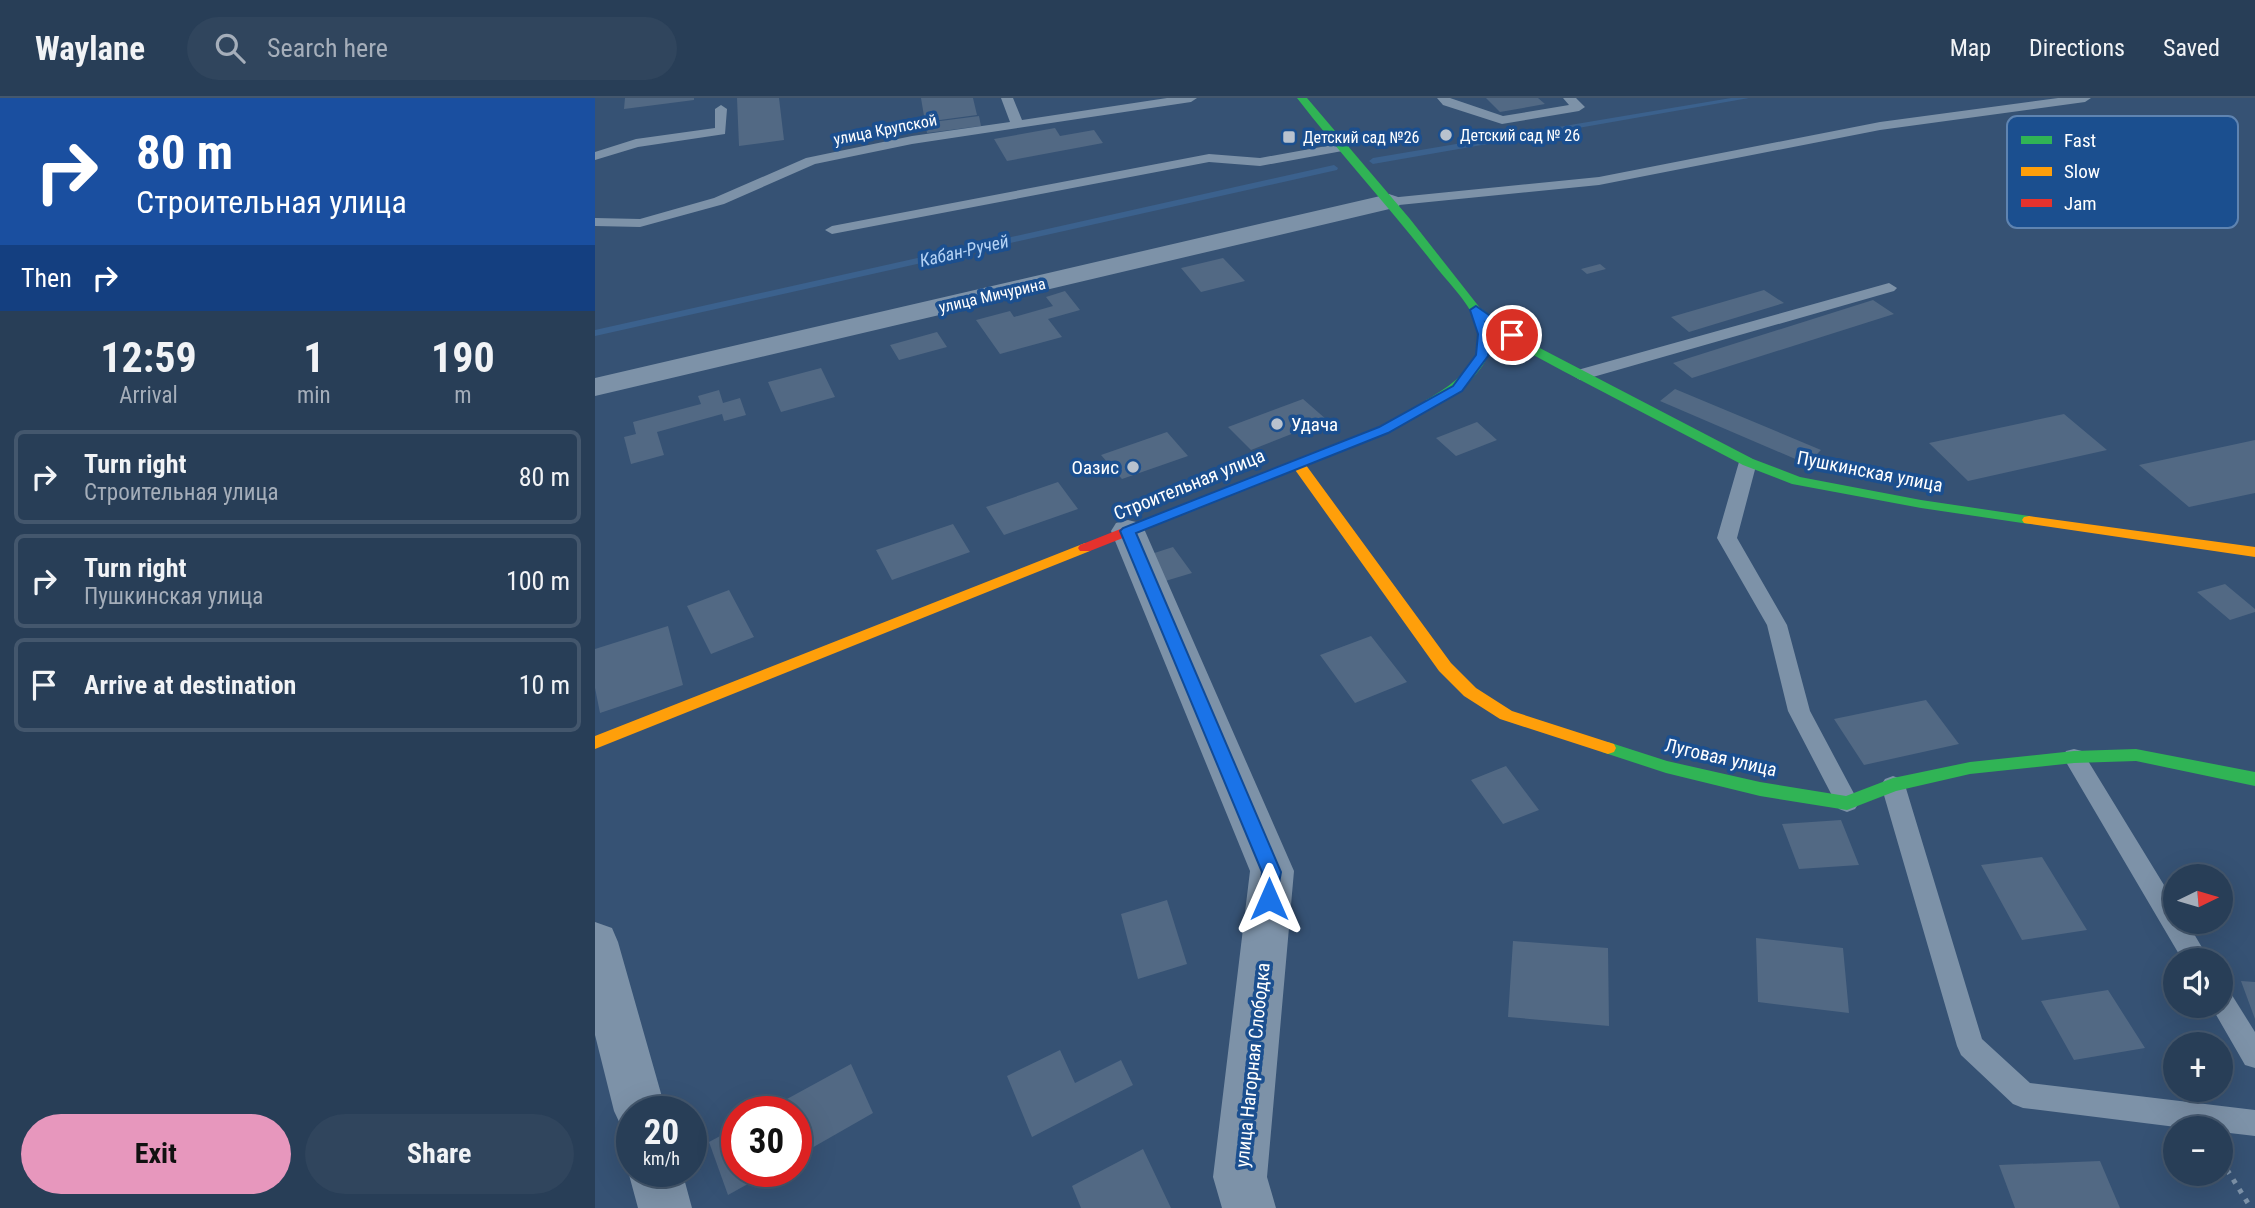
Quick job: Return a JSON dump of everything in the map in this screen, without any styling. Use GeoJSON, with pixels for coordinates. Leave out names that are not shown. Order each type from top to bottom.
{"type":"FeatureCollection","features":[{"type":"Feature","properties":{"kind":"street","name":"Строительная улица"},"geometry":{"type":"LineString","coordinates":[[595,743],[1383,430],[1457,388],[1482,356],[1485,334],[1476,310],[1302,98]]}},
{"type":"Feature","properties":{"kind":"street","name":"улица Мичурина"},"geometry":{"type":"LineString","coordinates":[[595,387],[1389,202]]}},
{"type":"Feature","properties":{"kind":"street","name":"Пушкинская улица"},"geometry":{"type":"LineString","coordinates":[[1476,310],[1530,348],[1580,375],[1748,462],[1797,481],[1853,492],[2255,552]]}},
{"type":"Feature","properties":{"kind":"street","name":"Луговая улица"},"geometry":{"type":"LineString","coordinates":[[1298,464],[1445,667],[1470,692],[1506,715],[1666,767],[1760,789],[1847,803]]}},
{"type":"Feature","properties":{"kind":"street","name":"улица Нагорная Слободка"},"geometry":{"type":"LineString","coordinates":[[1128,531],[1272,872],[1240,1177],[1249,1208]]}},
{"type":"Feature","properties":{"kind":"street"},"geometry":{"type":"LineString","coordinates":[[1847,803],[1893,785],[1970,768],[2074,757],[2136,755],[2255,779]]}},
{"type":"Feature","properties":{"kind":"street"},"geometry":{"type":"LineString","coordinates":[[595,942],[636,1096]]}},
{"type":"Feature","properties":{"kind":"street"},"geometry":{"type":"LineString","coordinates":[[659,1187],[665,1208]]}},
{"type":"Feature","properties":{"kind":"lane"},"geometry":{"type":"LineString","coordinates":[[1007,98],[1017,124]]}},
{"type":"Feature","properties":{"kind":"lane","name":"улица Крупской"},"geometry":{"type":"LineString","coordinates":[[595,222],[639,223],[719,201],[811,161],[912,140],[1191,98]]}},
{"type":"Feature","properties":{"kind":"lane"},"geometry":{"type":"LineString","coordinates":[[1443,98],[1502,120],[1579,107],[1569,98]]}},
{"type":"Feature","properties":{"kind":"lane"},"geometry":{"type":"LineString","coordinates":[[1389,202],[1599,181],[1880,126],[2085,98]]}},
{"type":"Feature","properties":{"kind":"lane"},"geometry":{"type":"LineString","coordinates":[[595,156],[636,143],[721,131],[721,109]]}},
{"type":"Feature","properties":{"kind":"lane"},"geometry":{"type":"LineString","coordinates":[[832,230],[1209,158],[1260,162],[1343,147]]}},
{"type":"Feature","properties":{"kind":"lane"},"geometry":{"type":"LineString","coordinates":[[1580,375],[1889,288]]}},
{"type":"Feature","properties":{"kind":"lane"},"geometry":{"type":"LineString","coordinates":[[1748,462],[1727,538],[1777,625],[1799,711],[1847,803]]}},
{"type":"Feature","properties":{"kind":"lane"},"geometry":{"type":"LineString","coordinates":[[2074,757],[2189,948]]}},
{"type":"Feature","properties":{"kind":"lane"},"geometry":{"type":"LineString","coordinates":[[1893,785],[1971,1046],[2023,1095],[2255,1123]]}},
{"type":"Feature","properties":{"kind":"lane"},"geometry":{"type":"LineString","coordinates":[[2232,1018],[2255,1056]]}},
{"type":"Feature","properties":{"kind":"path"},"geometry":{"type":"LineString","coordinates":[[2233,1179],[2251,1208]]}},
{"type":"Feature","properties":{"kind":"building"},"geometry":{"type":"Polygon","coordinates":[[[625,98],[694,98],[694,100],[624,109],[625,98]]]}},
{"type":"Feature","properties":{"kind":"building"},"geometry":{"type":"Polygon","coordinates":[[[737,98],[779,98],[784,140],[739,146],[737,98]]]}},
{"type":"Feature","properties":{"kind":"building"},"geometry":{"type":"Polygon","coordinates":[[[921,98],[973,98],[977,115],[925,122],[921,98]]]}},
{"type":"Feature","properties":{"kind":"building"},"geometry":{"type":"Polygon","coordinates":[[[1486,98],[1538,98],[1545,104],[1500,112],[1486,98]]]}},
{"type":"Feature","properties":{"kind":"building"},"geometry":{"type":"Polygon","coordinates":[[[979,116],[981,126],[927,133],[925,123],[979,116]]]}},
{"type":"Feature","properties":{"kind":"building"},"geometry":{"type":"Polygon","coordinates":[[[1055,128],[1060,136],[1094,130],[1103,143],[1007,161],[994,139],[1055,128]]]}},
{"type":"Feature","properties":{"kind":"building"},"geometry":{"type":"Polygon","coordinates":[[[1223,258],[1245,281],[1201,292],[1181,268],[1223,258]]]}},
{"type":"Feature","properties":{"kind":"building"},"geometry":{"type":"Polygon","coordinates":[[[1600,264],[1606,269],[1587,274],[1581,269],[1600,264]]]}},
{"type":"Feature","properties":{"kind":"building"},"geometry":{"type":"Polygon","coordinates":[[[1764,290],[1784,303],[1689,332],[1671,317],[1764,290]]]}},
{"type":"Feature","properties":{"kind":"building"},"geometry":{"type":"Polygon","coordinates":[[[1065,291],[1080,310],[1048,319],[1062,337],[1000,354],[976,320],[1010,311],[1014,317],[1053,306],[1046,297],[1065,291]]]}},
{"type":"Feature","properties":{"kind":"building"},"geometry":{"type":"Polygon","coordinates":[[[1873,300],[1894,314],[1692,378],[1673,363],[1873,300]]]}},
{"type":"Feature","properties":{"kind":"building"},"geometry":{"type":"Polygon","coordinates":[[[937,332],[947,347],[899,360],[890,345],[937,332]]]}},
{"type":"Feature","properties":{"kind":"building"},"geometry":{"type":"Polygon","coordinates":[[[821,368],[835,397],[781,412],[768,382],[821,368]]]}},
{"type":"Feature","properties":{"kind":"building"},"geometry":{"type":"Polygon","coordinates":[[[1675,389],[1821,450],[1807,464],[1660,401],[1675,389]]]}},
{"type":"Feature","properties":{"kind":"building"},"geometry":{"type":"Polygon","coordinates":[[[719,390],[723,403],[740,398],[746,415],[724,421],[722,414],[657,432],[664,455],[631,464],[624,437],[636,434],[633,422],[701,404],[698,396],[719,390]]]}},
{"type":"Feature","properties":{"kind":"building","name":"Удача"},"geometry":{"type":"Polygon","coordinates":[[[1303,399],[1327,420],[1251,450],[1228,427],[1303,399]]]}},
{"type":"Feature","properties":{"kind":"building"},"geometry":{"type":"Polygon","coordinates":[[[2064,414],[2107,450],[1968,481],[1929,443],[2064,414]]]}},
{"type":"Feature","properties":{"kind":"building"},"geometry":{"type":"Polygon","coordinates":[[[1477,422],[1497,440],[1456,456],[1436,438],[1477,422]]]}},
{"type":"Feature","properties":{"kind":"building","name":"Оазис"},"geometry":{"type":"Polygon","coordinates":[[[1167,432],[1188,456],[1122,479],[1101,455],[1167,432]]]}},
{"type":"Feature","properties":{"kind":"building"},"geometry":{"type":"Polygon","coordinates":[[[2255,440],[2255,493],[2189,507],[2139,465],[2255,440]]]}},
{"type":"Feature","properties":{"kind":"building"},"geometry":{"type":"Polygon","coordinates":[[[1058,482],[1078,509],[1004,535],[986,507],[1058,482]]]}},
{"type":"Feature","properties":{"kind":"building"},"geometry":{"type":"Polygon","coordinates":[[[953,524],[970,552],[892,580],[876,550],[953,524]]]}},
{"type":"Feature","properties":{"kind":"building"},"geometry":{"type":"Polygon","coordinates":[[[1173,547],[1192,573],[1162,582],[1145,556],[1173,547]]]}},
{"type":"Feature","properties":{"kind":"building"},"geometry":{"type":"Polygon","coordinates":[[[2225,584],[2255,609],[2255,612],[2230,620],[2197,592],[2225,584]]]}},
{"type":"Feature","properties":{"kind":"building"},"geometry":{"type":"Polygon","coordinates":[[[729,590],[754,637],[711,654],[687,606],[729,590]]]}},
{"type":"Feature","properties":{"kind":"building"},"geometry":{"type":"Polygon","coordinates":[[[668,626],[683,685],[600,713],[595,688],[595,649],[668,626]]]}},
{"type":"Feature","properties":{"kind":"building"},"geometry":{"type":"Polygon","coordinates":[[[1371,636],[1407,682],[1355,703],[1320,655],[1371,636]]]}},
{"type":"Feature","properties":{"kind":"building"},"geometry":{"type":"Polygon","coordinates":[[[1926,700],[1959,744],[1864,765],[1834,719],[1926,700]]]}},
{"type":"Feature","properties":{"kind":"building"},"geometry":{"type":"Polygon","coordinates":[[[1506,766],[1539,810],[1503,824],[1471,780],[1506,766]]]}},
{"type":"Feature","properties":{"kind":"building"},"geometry":{"type":"Polygon","coordinates":[[[1841,820],[1859,865],[1799,869],[1782,824],[1841,820]]]}},
{"type":"Feature","properties":{"kind":"building"},"geometry":{"type":"Polygon","coordinates":[[[2042,857],[2087,930],[2022,940],[1981,865],[2042,857]]]}},
{"type":"Feature","properties":{"kind":"building"},"geometry":{"type":"Polygon","coordinates":[[[1167,900],[1187,964],[1138,979],[1121,914],[1167,900]]]}},
{"type":"Feature","properties":{"kind":"building"},"geometry":{"type":"Polygon","coordinates":[[[1756,938],[1843,948],[1849,1013],[1758,1002],[1756,938]]]}},
{"type":"Feature","properties":{"kind":"building"},"geometry":{"type":"Polygon","coordinates":[[[1513,941],[1608,948],[1609,1026],[1508,1017],[1513,941]]]}},
{"type":"Feature","properties":{"kind":"building"},"geometry":{"type":"Polygon","coordinates":[[[2241,981],[2255,982],[2255,1019],[2241,981]]]}},
{"type":"Feature","properties":{"kind":"building"},"geometry":{"type":"Polygon","coordinates":[[[2108,990],[2145,1048],[2074,1060],[2041,1001],[2108,990]]]}},
{"type":"Feature","properties":{"kind":"building"},"geometry":{"type":"Polygon","coordinates":[[[1060,1050],[1075,1083],[1121,1060],[1133,1085],[1032,1137],[1007,1076],[1060,1050]]]}},
{"type":"Feature","properties":{"kind":"building"},"geometry":{"type":"Polygon","coordinates":[[[851,1064],[873,1113],[812,1148],[812,1096],[792,1096],[851,1064]]]}},
{"type":"Feature","properties":{"kind":"building"},"geometry":{"type":"Polygon","coordinates":[[[721,1136],[721,1175],[709,1142],[721,1136]]]}},
{"type":"Feature","properties":{"kind":"building"},"geometry":{"type":"Polygon","coordinates":[[[1143,1149],[1171,1208],[1081,1208],[1072,1186],[1143,1149]]]}},
{"type":"Feature","properties":{"kind":"building"},"geometry":{"type":"Polygon","coordinates":[[[2100,1161],[2120,1208],[2015,1208],[1999,1165],[2100,1161]]]}},
{"type":"Feature","properties":{"kind":"building"},"geometry":{"type":"Polygon","coordinates":[[[725,1187],[742,1187],[728,1195],[725,1187]]]}},
{"type":"Feature","properties":{"kind":"waterway","name":"Кабан-Ручей"},"geometry":{"type":"LineString","coordinates":[[1373,161],[1745,98]]}},
{"type":"Feature","properties":{"kind":"waterway","name":"Кабан-Ручей"},"geometry":{"type":"LineString","coordinates":[[595,333],[1334,168]]}},
{"type":"Feature","properties":{"kind":"traffic: fast"},"geometry":{"type":"LineString","coordinates":[[1302,98],[1406,221],[1476,310],[1485,334],[1482,356],[1457,388],[1431,403]]}},
{"type":"Feature","properties":{"kind":"traffic: fast"},"geometry":{"type":"LineString","coordinates":[[1476,310],[1530,348],[1567,368],[1748,462],[1797,481],[1921,504],[2029,520]]}},
{"type":"Feature","properties":{"kind":"traffic: fast"},"geometry":{"type":"LineString","coordinates":[[1608,748],[1666,767],[1760,789],[1847,803],[1893,785],[1970,768],[2074,757],[2136,755],[2255,779]]}},
{"type":"Feature","properties":{"kind":"traffic: slow"},"geometry":{"type":"LineString","coordinates":[[1298,464],[1445,667],[1470,692],[1506,715],[1608,748]]}},
{"type":"Feature","properties":{"kind":"traffic: slow"},"geometry":{"type":"LineString","coordinates":[[2029,520],[2255,552]]}},
{"type":"Feature","properties":{"kind":"traffic: slow"},"geometry":{"type":"LineString","coordinates":[[595,743],[1085,548]]}},
{"type":"Feature","properties":{"kind":"traffic: jam"},"geometry":{"type":"LineString","coordinates":[[1085,548],[1383,430],[1431,403]]}},
{"type":"Feature","properties":{"kind":"place","name":"Детский сад № 26"},"geometry":{"type":"Point","coordinates":[1446,135]}},
{"type":"Feature","properties":{"kind":"place","name":"Детский сад №26"},"geometry":{"type":"Point","coordinates":[1289,137]}},
{"type":"Feature","properties":{"kind":"place","name":"Удача"},"geometry":{"type":"Point","coordinates":[1277,424]}},
{"type":"Feature","properties":{"kind":"place","name":"Оазис"},"geometry":{"type":"Point","coordinates":[1133,467]}},
{"type":"Feature","properties":{"kind":"route"},"geometry":{"type":"LineString","coordinates":[[1269,899],[1272,872],[1128,531],[1383,430],[1457,388],[1482,356],[1485,334],[1476,310],[1512,335]]}}]}
